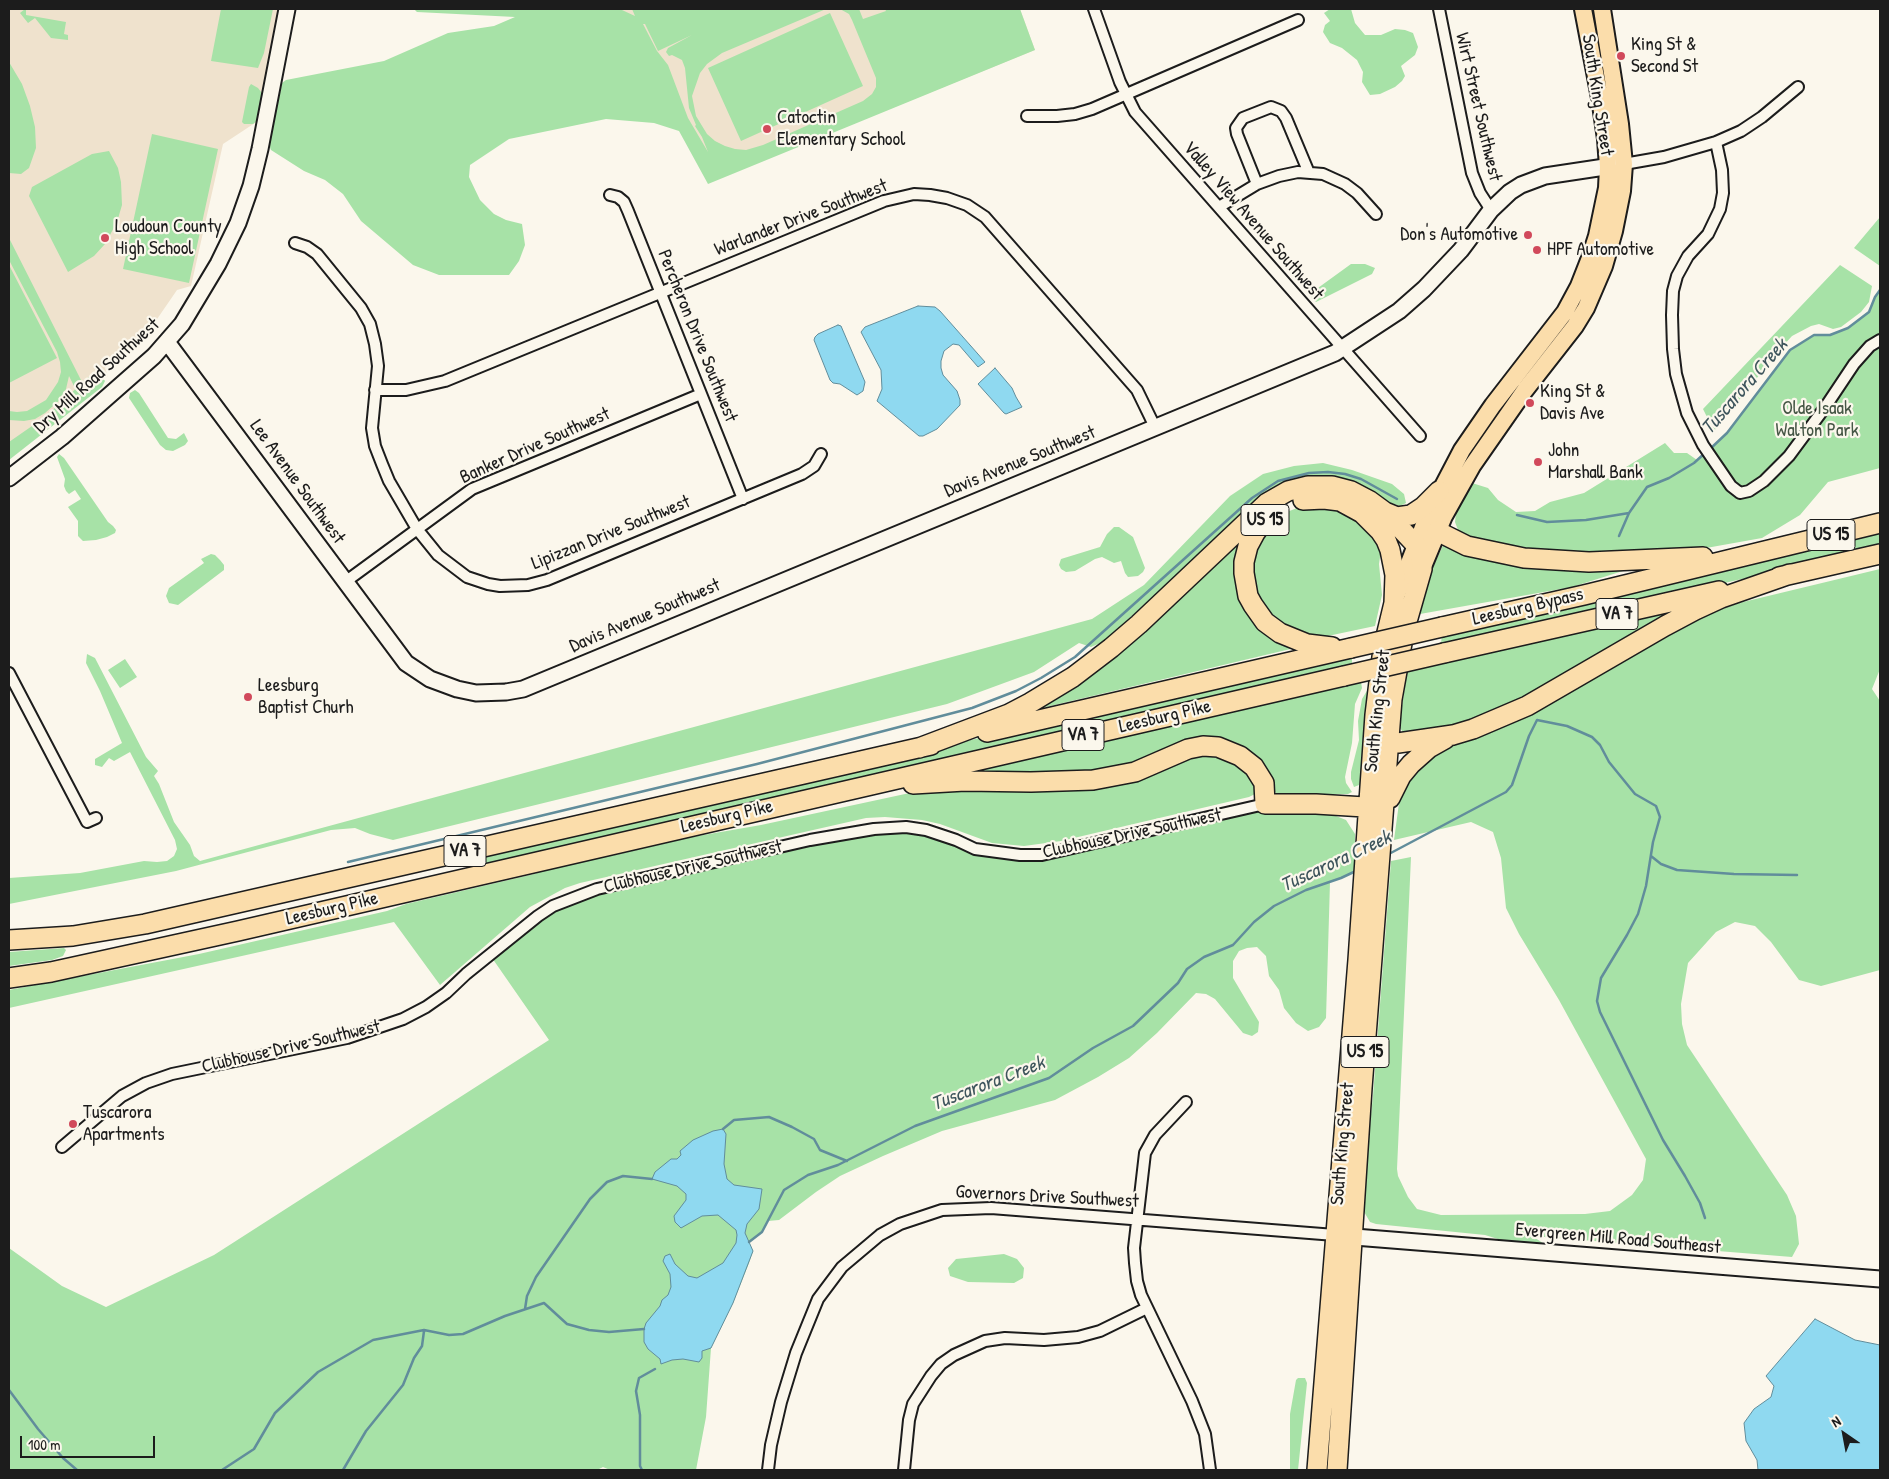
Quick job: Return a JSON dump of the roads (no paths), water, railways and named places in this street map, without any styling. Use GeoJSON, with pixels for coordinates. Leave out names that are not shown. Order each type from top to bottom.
{"type":"FeatureCollection","features":[{"type":"Feature","properties":{"kind":"highway"},"geometry":{"type":"LineString","coordinates":[[919,748],[1009,714],[1073,677],[1139,624],[1256,512],[1274,497],[1294,489],[1308,486],[1332,486],[1360,495],[1384,512],[1416,545],[1421,557],[1422,569]]}},
{"type":"Feature","properties":{"kind":"highway"},"geometry":{"type":"LineString","coordinates":[[1384,512],[1398,516],[1411,515],[1423,508],[1439,491]]}},
{"type":"Feature","properties":{"kind":"highway","name":"US 15"},"geometry":{"type":"LineString","coordinates":[[1351,648],[1307,644],[1294,640],[1272,628],[1259,614],[1245,585],[1244,562],[1248,546],[1263,522],[1286,505],[1309,498],[1340,501],[1354,508],[1370,520],[1380,531],[1390,550],[1395,575],[1394,603]]}},
{"type":"Feature","properties":{"kind":"highway","name":"Leesburg Bypass"},"geometry":{"type":"LineString","coordinates":[[1351,648],[1584,595],[1880,523]]}},
{"type":"Feature","properties":{"kind":"highway"},"geometry":{"type":"LineString","coordinates":[[1438,531],[1467,546],[1524,558],[1552,561],[1589,562],[1695,558],[1782,546]]}},
{"type":"Feature","properties":{"kind":"highway","name":"Leesburg Bypass"},"geometry":{"type":"LineString","coordinates":[[1444,653],[1880,554]]}},
{"type":"Feature","properties":{"kind":"highway","name":"South King Street"},"geometry":{"type":"LineString","coordinates":[[1337,1470],[1344,1236],[1362,875],[1371,847],[1390,742],[1392,699],[1398,662],[1406,624],[1422,569]]}},
{"type":"Feature","properties":{"kind":"highway"},"geometry":{"type":"LineString","coordinates":[[1377,808],[1411,764],[1429,748],[1453,735],[1527,706],[1695,610],[1790,574]]}},
{"type":"Feature","properties":{"kind":"highway","name":"South King Street"},"geometry":{"type":"LineString","coordinates":[[1377,808],[1372,770],[1375,715],[1383,649],[1394,603]]}},
{"type":"Feature","properties":{"kind":"highway","name":"Leesburg Pike"},"geometry":{"type":"LineString","coordinates":[[9,940],[73,936],[146,924],[1351,648]]}},
{"type":"Feature","properties":{"kind":"highway","name":"Leesburg Pike"},"geometry":{"type":"LineString","coordinates":[[9,978],[51,972],[238,931],[1444,653]]}},
{"type":"Feature","properties":{"kind":"highway"},"geometry":{"type":"LineString","coordinates":[[1375,715],[1379,732],[1390,742],[1398,743],[1453,735]]}},
{"type":"Feature","properties":{"kind":"highway"},"geometry":{"type":"LineString","coordinates":[[822,795],[965,780],[1032,782],[1093,780],[1135,772],[1188,749],[1203,746],[1218,747],[1231,751],[1254,767],[1264,783],[1265,804]]}},
{"type":"Feature","properties":{"kind":"highway"},"geometry":{"type":"LineString","coordinates":[[1332,806],[1345,804],[1357,795],[1372,770]]}},
{"type":"Feature","properties":{"kind":"highway","name":"Clubhouse Drive Southwest"},"geometry":{"type":"LineString","coordinates":[[1265,804],[1316,804],[1377,808]]}},
{"type":"Feature","properties":{"kind":"highway"},"geometry":{"type":"LineString","coordinates":[[1332,806],[1353,820],[1371,847]]}},
{"type":"Feature","properties":{"kind":"highway","name":"South King Street"},"geometry":{"type":"LineString","coordinates":[[1317,1470],[1344,1236],[1380,867],[1371,847]]}},
{"type":"Feature","properties":{"kind":"main road","name":"South King Street"},"geometry":{"type":"LineString","coordinates":[[1422,569],[1438,531],[1466,476],[1492,435],[1525,390],[1562,345],[1586,308],[1604,266],[1614,231],[1622,191],[1616,165],[1606,139],[1583,9]]}},
{"type":"Feature","properties":{"kind":"main road","name":"South King Street"},"geometry":{"type":"LineString","coordinates":[[1394,603],[1427,517],[1462,450],[1476,428],[1565,312],[1590,258],[1597,236],[1607,188],[1616,165],[1620,124],[1602,9]]}},
{"type":"Feature","properties":{"kind":"street","name":"Dry Mill Road Southwest"},"geometry":{"type":"LineString","coordinates":[[9,478],[62,437],[167,342],[182,324],[218,264],[238,222],[258,159],[287,9]]}},
{"type":"Feature","properties":{"kind":"street","name":"Valley View Avenue Southwest"},"geometry":{"type":"LineString","coordinates":[[1094,9],[1125,94],[1136,112],[1420,436]]}},
{"type":"Feature","properties":{"kind":"street","name":"Wirt Street Southwest"},"geometry":{"type":"LineString","coordinates":[[1439,9],[1472,173],[1480,193],[1490,210]]}},
{"type":"Feature","properties":{"kind":"street"},"geometry":{"type":"LineString","coordinates":[[1027,116],[1075,114],[1092,109],[1298,20]]}},
{"type":"Feature","properties":{"kind":"street"},"geometry":{"type":"LineString","coordinates":[[1616,165],[1664,157],[1716,142],[1762,117],[1798,87]]}},
{"type":"Feature","properties":{"kind":"street"},"geometry":{"type":"LineString","coordinates":[[1257,184],[1236,128],[1243,118],[1271,107],[1281,110],[1286,118],[1309,173]]}},
{"type":"Feature","properties":{"kind":"street"},"geometry":{"type":"LineString","coordinates":[[1716,142],[1722,170],[1723,194],[1720,209],[1708,234],[1688,256],[1677,276],[1672,315],[1673,349],[1676,374],[1687,413],[1712,460],[1731,486],[1740,493],[1749,491],[1764,481],[1798,446],[1854,364],[1870,346],[1880,340]]}},
{"type":"Feature","properties":{"kind":"street","name":"Davis Avenue Southwest"},"geometry":{"type":"LineString","coordinates":[[392,647],[412,668],[441,684],[457,689],[484,693],[523,689],[1320,360],[1342,349],[1399,311],[1424,289],[1462,250],[1490,210],[1510,192],[1537,179],[1577,170],[1616,165]]}},
{"type":"Feature","properties":{"kind":"street"},"geometry":{"type":"LineString","coordinates":[[1219,208],[1257,184],[1298,172],[1323,174],[1345,184],[1357,193],[1376,214]]}},
{"type":"Feature","properties":{"kind":"street","name":"Percheron Drive Southwest"},"geometry":{"type":"LineString","coordinates":[[610,194],[624,202],[743,499]]}},
{"type":"Feature","properties":{"kind":"street","name":"Warlander Drive Southwest"},"geometry":{"type":"LineString","coordinates":[[375,390],[406,390],[444,381],[884,201],[914,194],[947,198],[967,205],[985,217],[1137,390],[1155,427]]}},
{"type":"Feature","properties":{"kind":"street","name":"Lipizzan Drive Southwest"},"geometry":{"type":"LineString","coordinates":[[295,243],[307,247],[317,254],[361,308],[370,324],[378,366],[372,428],[375,446],[389,481],[417,529],[438,555],[467,577],[488,584],[528,585],[547,580],[802,474],[814,466],[821,454]]}},
{"type":"Feature","properties":{"kind":"street","name":"Lee Avenue Southwest"},"geometry":{"type":"LineString","coordinates":[[167,342],[245,445],[392,647]]}},
{"type":"Feature","properties":{"kind":"street","name":"Banker Drive Southwest"},"geometry":{"type":"LineString","coordinates":[[345,582],[472,489],[701,394]]}},
{"type":"Feature","properties":{"kind":"street"},"geometry":{"type":"LineString","coordinates":[[9,673],[88,822],[96,818]]}},
{"type":"Feature","properties":{"kind":"street","name":"Clubhouse Drive Southwest"},"geometry":{"type":"LineString","coordinates":[[62,1147],[122,1096],[146,1083],[172,1074],[347,1038],[403,1019],[446,994],[466,974],[538,916],[553,906],[597,888],[810,840],[874,829],[906,827],[926,830],[956,840],[975,849],[1042,856],[1265,804]]}},
{"type":"Feature","properties":{"kind":"street"},"geometry":{"type":"LineString","coordinates":[[1186,1102],[1155,1135],[1145,1153],[1134,1248],[1137,1281],[1147,1308],[1192,1401],[1205,1434],[1210,1470]]}},
{"type":"Feature","properties":{"kind":"street","name":"Governors Drive Southwest"},"geometry":{"type":"LineString","coordinates":[[768,1470],[771,1445],[781,1402],[796,1353],[811,1314],[827,1286],[842,1267],[880,1235],[900,1224],[942,1210],[991,1208],[1344,1236]]}},
{"type":"Feature","properties":{"kind":"street","name":"Evergreen Mill Road Southeast"},"geometry":{"type":"LineString","coordinates":[[1344,1236],[1880,1280]]}},
{"type":"Feature","properties":{"kind":"street"},"geometry":{"type":"LineString","coordinates":[[904,1470],[909,1420],[913,1404],[941,1364],[954,1355],[985,1341],[1006,1338],[1044,1340],[1078,1337],[1100,1331],[1147,1308]]}},
{"type":"Feature","properties":{"kind":"water"},"geometry":{"type":"Polygon","coordinates":[[[918,306],[935,307],[940,311],[985,362],[978,367],[959,345],[953,344],[944,351],[941,361],[943,375],[957,391],[960,405],[937,429],[923,436],[919,436],[877,401],[882,389],[881,370],[861,332],[865,327],[918,306]]]}},
{"type":"Feature","properties":{"kind":"water"},"geometry":{"type":"Polygon","coordinates":[[[838,325],[841,326],[865,382],[863,391],[857,395],[830,380],[814,340],[818,334],[838,325]]]}},
{"type":"Feature","properties":{"kind":"water"},"geometry":{"type":"Polygon","coordinates":[[[995,368],[1012,388],[1022,407],[1006,414],[1004,413],[978,384],[995,368]]]}},
{"type":"Feature","properties":{"kind":"water"},"geometry":{"type":"Polygon","coordinates":[[[723,1129],[726,1134],[724,1164],[727,1179],[734,1185],[762,1189],[759,1209],[747,1224],[745,1233],[753,1251],[733,1303],[711,1348],[702,1351],[702,1358],[699,1362],[683,1359],[661,1364],[660,1359],[648,1349],[644,1342],[644,1329],[662,1300],[668,1295],[671,1287],[670,1274],[663,1261],[665,1256],[670,1254],[675,1264],[688,1276],[697,1278],[723,1263],[736,1243],[737,1235],[736,1230],[718,1215],[702,1216],[681,1228],[675,1222],[674,1216],[686,1200],[686,1194],[677,1186],[652,1179],[655,1172],[671,1159],[677,1159],[681,1155],[680,1151],[693,1140],[713,1131],[723,1129]]]}},
{"type":"Feature","properties":{"kind":"water"},"geometry":{"type":"Polygon","coordinates":[[[1815,1319],[1855,1340],[1880,1345],[1880,1470],[1758,1470],[1757,1460],[1746,1441],[1744,1423],[1754,1409],[1771,1397],[1774,1386],[1766,1376],[1815,1319]]]}},
{"type":"Feature","properties":{"kind":"waterway","name":"Tuscarora Creek"},"geometry":{"type":"LineString","coordinates":[[1710,449],[1727,433],[1790,350],[1814,335],[1830,335],[1848,328],[1869,312],[1880,290]]}},
{"type":"Feature","properties":{"kind":"waterway","name":"Tuscarora Creek"},"geometry":{"type":"LineString","coordinates":[[1619,536],[1629,513],[1647,487],[1669,478],[1694,463],[1706,452]]}},
{"type":"Feature","properties":{"kind":"waterway"},"geometry":{"type":"LineString","coordinates":[[348,862],[757,764],[972,708],[1016,691],[1075,657],[1252,498],[1278,481],[1309,473],[1328,472],[1345,474],[1361,479],[1397,499]]}},
{"type":"Feature","properties":{"kind":"waterway"},"geometry":{"type":"LineString","coordinates":[[1517,515],[1547,522],[1586,520],[1629,513]]}},
{"type":"Feature","properties":{"kind":"waterway"},"geometry":{"type":"LineString","coordinates":[[1387,855],[1506,792],[1512,785],[1529,736],[1537,720],[1567,726],[1592,737],[1600,745],[1609,762],[1635,794],[1656,806],[1660,817],[1653,842],[1646,886],[1638,914],[1601,978],[1597,1001],[1600,1012],[1663,1140],[1700,1203],[1705,1218]]}},
{"type":"Feature","properties":{"kind":"waterway"},"geometry":{"type":"LineString","coordinates":[[1651,856],[1661,864],[1677,870],[1734,874],[1797,875]]}},
{"type":"Feature","properties":{"kind":"waterway","name":"Tuscarora Creek"},"geometry":{"type":"LineString","coordinates":[[749,1242],[762,1232],[784,1190],[808,1175],[838,1165],[915,1126],[1049,1078],[1093,1048],[1133,1026],[1178,983],[1187,969],[1204,957],[1233,945],[1254,922],[1274,906],[1306,890],[1358,870]]}},
{"type":"Feature","properties":{"kind":"waterway"},"geometry":{"type":"LineString","coordinates":[[723,1129],[734,1120],[769,1117],[814,1139],[820,1150],[847,1161]]}},
{"type":"Feature","properties":{"kind":"waterway"},"geometry":{"type":"LineString","coordinates":[[525,1309],[527,1296],[536,1277],[590,1199],[607,1182],[623,1176],[652,1179]]}},
{"type":"Feature","properties":{"kind":"waterway"},"geometry":{"type":"LineString","coordinates":[[222,1470],[254,1449],[275,1413],[318,1372],[373,1340],[424,1330],[449,1335],[463,1334],[505,1316],[544,1303],[567,1324],[589,1330],[609,1332],[644,1329]]}},
{"type":"Feature","properties":{"kind":"waterway"},"geometry":{"type":"LineString","coordinates":[[343,1470],[366,1431],[403,1385],[414,1358],[422,1346],[424,1331]]}},
{"type":"Feature","properties":{"kind":"waterway","name":"Tuscarora Creek"},"geometry":{"type":"LineString","coordinates":[[642,1470],[640,1466],[640,1415],[636,1391],[639,1378],[655,1369]]}},
{"type":"Feature","properties":{"kind":"waterway"},"geometry":{"type":"LineString","coordinates":[[9,1390],[38,1429],[63,1458],[77,1470]]}},
{"type":"Feature","properties":{"kind":"place","name":"King St & Second St"},"geometry":{"type":"Point","coordinates":[1621,56]}},
{"type":"Feature","properties":{"kind":"place","name":"Catoctin Elementary School"},"geometry":{"type":"Point","coordinates":[767,129]}},
{"type":"Feature","properties":{"kind":"place","name":"Don's Automotive"},"geometry":{"type":"Point","coordinates":[1528,235]}},
{"type":"Feature","properties":{"kind":"place","name":"Loudoun County High School"},"geometry":{"type":"Point","coordinates":[105,238]}},
{"type":"Feature","properties":{"kind":"place","name":"HPF Automotive"},"geometry":{"type":"Point","coordinates":[1537,250]}},
{"type":"Feature","properties":{"kind":"place","name":"King St & Davis Ave"},"geometry":{"type":"Point","coordinates":[1530,403]}},
{"type":"Feature","properties":{"kind":"place","name":"John Marshall Bank"},"geometry":{"type":"Point","coordinates":[1538,462]}},
{"type":"Feature","properties":{"kind":"place","name":"Leesburg Baptist Churh"},"geometry":{"type":"Point","coordinates":[248,697]}},
{"type":"Feature","properties":{"kind":"place","name":"Tuscarora Apartments"},"geometry":{"type":"Point","coordinates":[73,1124]}},
{"type":"Feature","properties":{"kind":"park label","name":"Olde Isaak Walton Park"},"geometry":{"type":"Point","coordinates":[1817,420]}}]}
